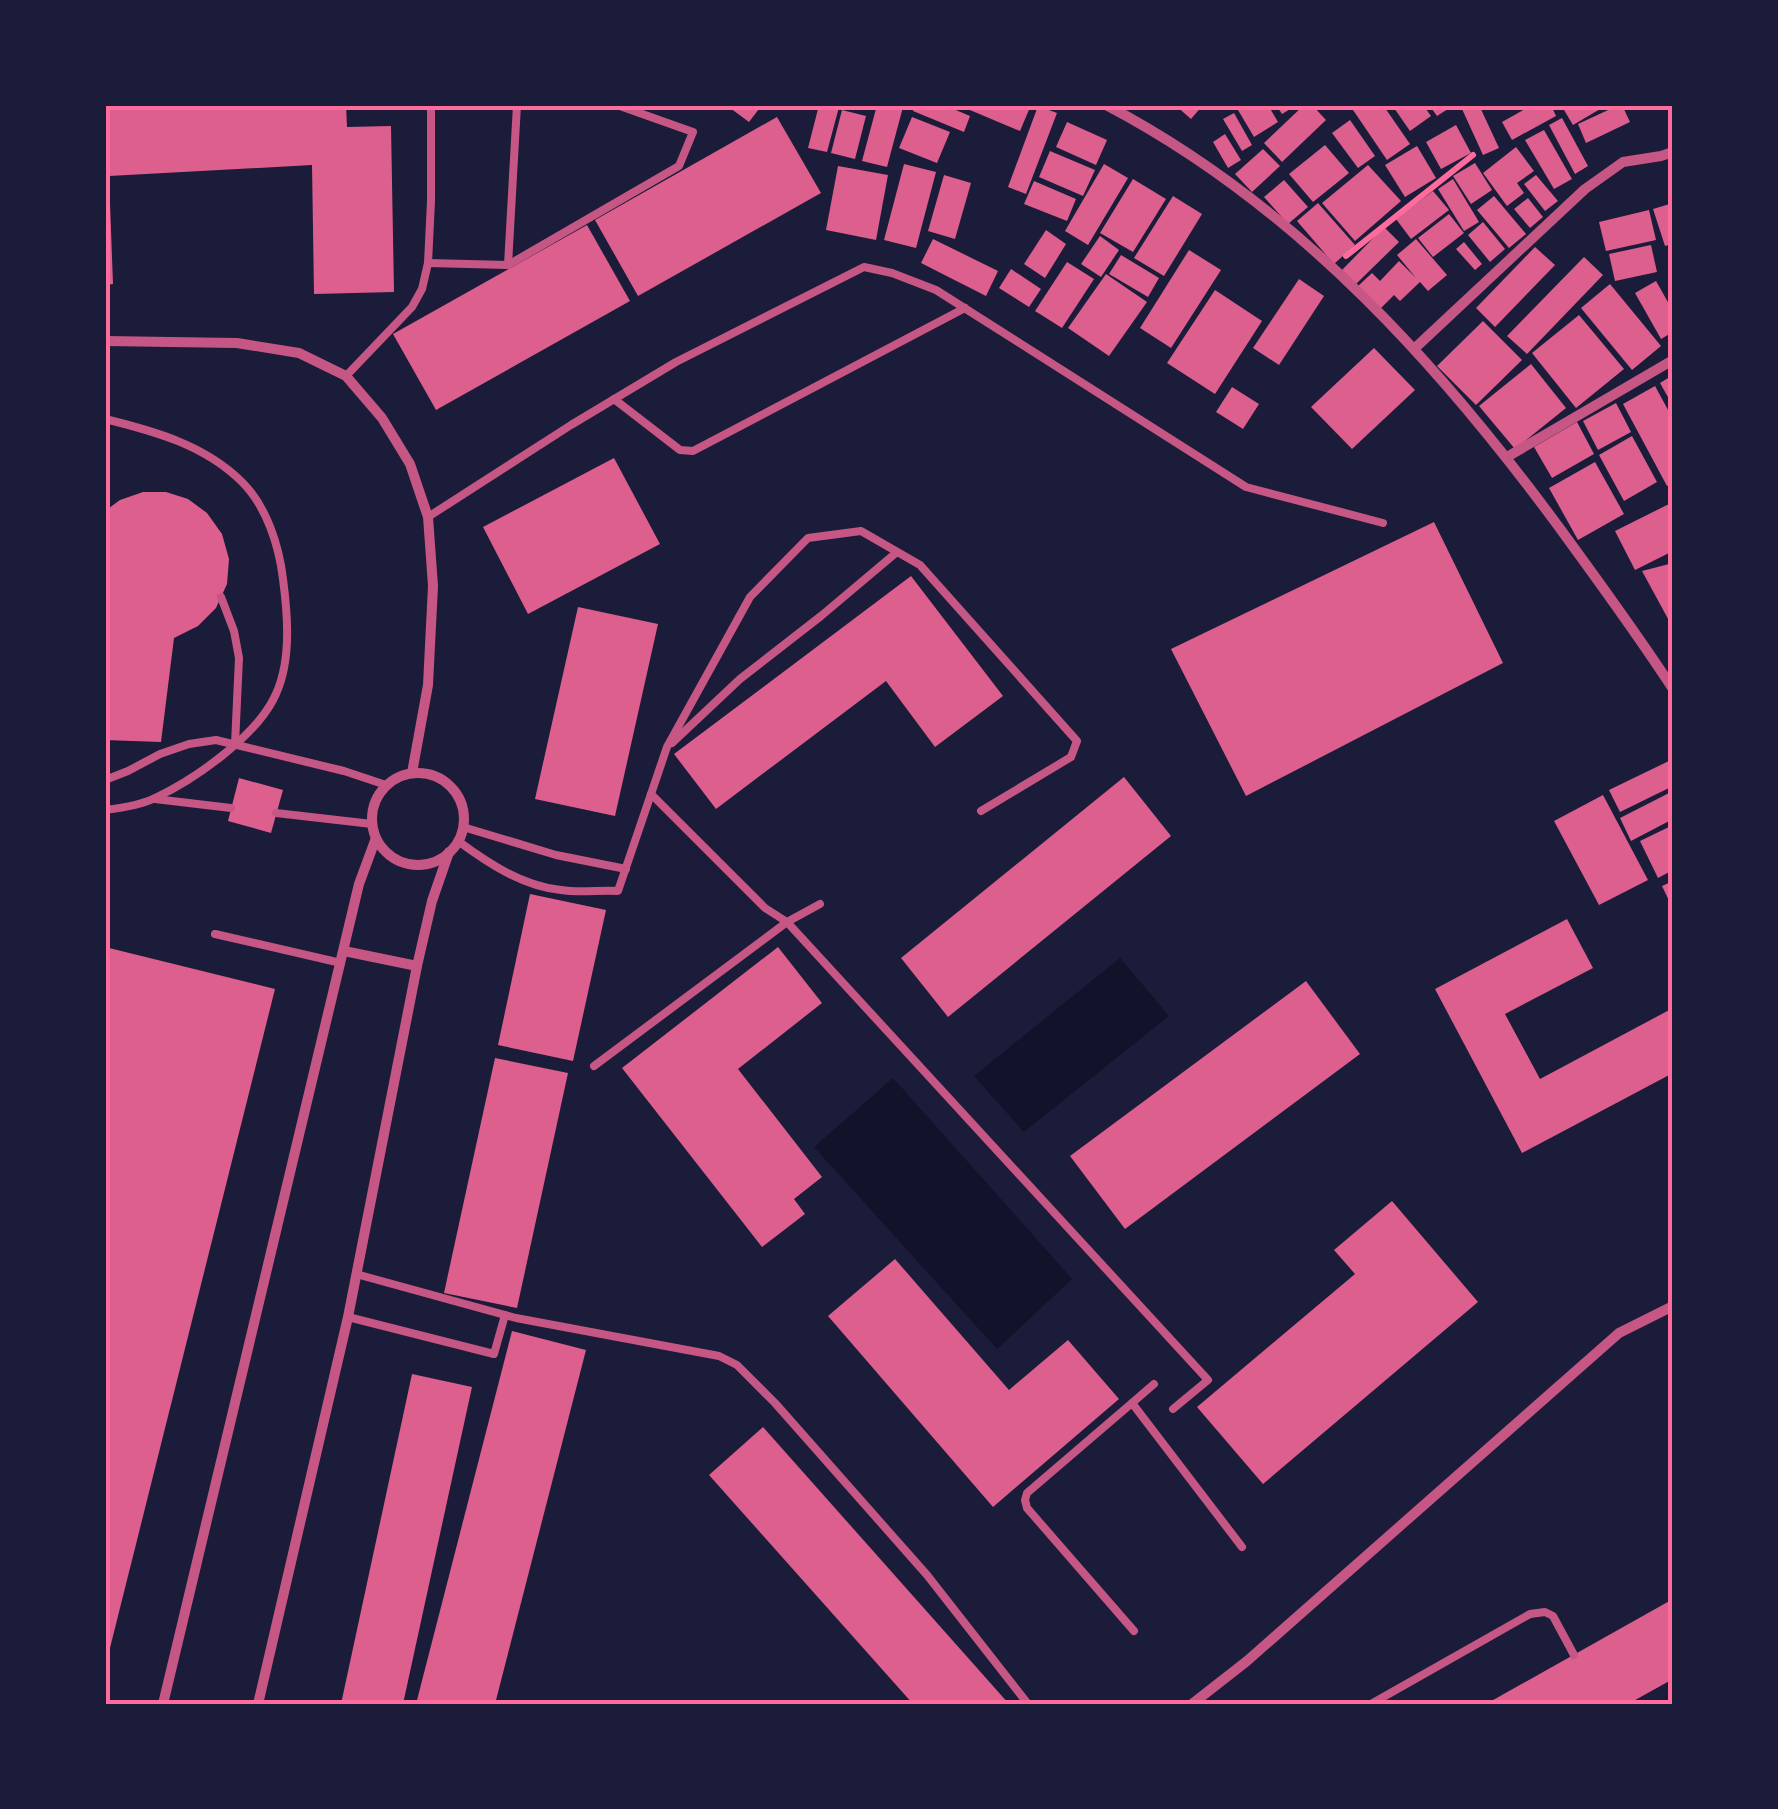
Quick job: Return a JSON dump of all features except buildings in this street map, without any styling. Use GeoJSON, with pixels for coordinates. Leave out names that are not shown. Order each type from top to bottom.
{"type":"FeatureCollection","features":[{"type":"Feature","properties":{"kind":"street"},"geometry":{"type":"LineString","coordinates":[[1106,105],[1125,110],[1228,179],[1333,266],[1414,349],[1507,457],[1673,689]]}},
{"type":"Feature","properties":{"kind":"street"},"geometry":{"type":"LineString","coordinates":[[1414,349],[1585,189],[1623,162],[1673,152]]}},
{"type":"Feature","properties":{"kind":"street"},"geometry":{"type":"LineString","coordinates":[[105,341],[237,343],[299,353],[346,376],[382,418],[410,464],[428,516],[433,586],[428,685],[412,773]]}},
{"type":"Feature","properties":{"kind":"street"},"geometry":{"type":"LineString","coordinates":[[1507,457],[1673,360]]}},
{"type":"Feature","properties":{"kind":"street"},"geometry":{"type":"LineString","coordinates":[[258,1704],[348,1316],[432,901],[463,827],[460,799],[440,778],[412,773],[386,786],[372,810],[376,838],[384,850],[409,864],[424,864],[450,852]]}},
{"type":"Feature","properties":{"kind":"street"},"geometry":{"type":"LineString","coordinates":[[163,1704],[359,884],[376,838]]}},
{"type":"Feature","properties":{"kind":"street"},"geometry":{"type":"LineString","coordinates":[[344,950],[417,966]]}},
{"type":"Feature","properties":{"kind":"street"},"geometry":{"type":"LineString","coordinates":[[1192,1704],[1618,1333],[1673,1306]]}},
{"type":"Feature","properties":{"kind":"lane"},"geometry":{"type":"LineString","coordinates":[[346,376],[412,307],[422,289],[428,263],[431,105]]}},
{"type":"Feature","properties":{"kind":"lane"},"geometry":{"type":"LineString","coordinates":[[508,266],[517,105]]}},
{"type":"Feature","properties":{"kind":"lane"},"geometry":{"type":"LineString","coordinates":[[428,263],[508,266],[679,166],[694,132],[617,105]]}},
{"type":"Feature","properties":{"kind":"lane"},"geometry":{"type":"LineString","coordinates":[[428,516],[676,362],[864,268],[892,273],[936,290],[1246,486],[1383,523]]}},
{"type":"Feature","properties":{"kind":"lane"},"geometry":{"type":"LineString","coordinates":[[614,400],[680,450],[693,451],[966,308]]}},
{"type":"Feature","properties":{"kind":"lane"},"geometry":{"type":"LineString","coordinates":[[105,419],[156,431],[209,456],[244,484],[267,520],[280,558],[287,608],[283,671],[274,698],[259,720],[199,772],[155,798],[105,810]]}},
{"type":"Feature","properties":{"kind":"lane"},"geometry":{"type":"LineString","coordinates":[[458,841],[514,877],[559,890],[618,890],[667,747],[750,597],[808,538],[861,531],[920,564],[1077,741],[1070,757],[981,811]]}},
{"type":"Feature","properties":{"kind":"lane"},"geometry":{"type":"LineString","coordinates":[[667,747],[740,679],[897,552]]}},
{"type":"Feature","properties":{"kind":"lane"},"geometry":{"type":"LineString","coordinates":[[220,598],[234,631],[239,658],[234,744]]}},
{"type":"Feature","properties":{"kind":"lane"},"geometry":{"type":"LineString","coordinates":[[105,780],[160,754],[216,740],[344,771],[386,786]]}},
{"type":"Feature","properties":{"kind":"lane"},"geometry":{"type":"LineString","coordinates":[[651,794],[765,908],[787,922],[1208,1380],[1173,1409]]}},
{"type":"Feature","properties":{"kind":"lane"},"geometry":{"type":"LineString","coordinates":[[155,798],[231,808]]}},
{"type":"Feature","properties":{"kind":"lane"},"geometry":{"type":"LineString","coordinates":[[276,813],[372,824]]}},
{"type":"Feature","properties":{"kind":"lane"},"geometry":{"type":"LineString","coordinates":[[463,827],[556,855],[626,869]]}},
{"type":"Feature","properties":{"kind":"lane"},"geometry":{"type":"LineString","coordinates":[[594,1066],[787,922],[820,904]]}},
{"type":"Feature","properties":{"kind":"lane"},"geometry":{"type":"LineString","coordinates":[[216,934],[341,963]]}},
{"type":"Feature","properties":{"kind":"lane"},"geometry":{"type":"LineString","coordinates":[[356,1274],[504,1315],[719,1356],[737,1365],[775,1402],[927,1575],[1028,1704]]}},
{"type":"Feature","properties":{"kind":"lane"},"geometry":{"type":"LineString","coordinates":[[348,1316],[494,1354],[504,1315]]}},
{"type":"Feature","properties":{"kind":"lane"},"geometry":{"type":"LineString","coordinates":[[1134,1631],[1027,1508],[1025,1500],[1027,1494],[1154,1384]]}},
{"type":"Feature","properties":{"kind":"lane"},"geometry":{"type":"LineString","coordinates":[[1132,1403],[1242,1546]]}},
{"type":"Feature","properties":{"kind":"lane"},"geometry":{"type":"LineString","coordinates":[[1371,1704],[1530,1614],[1545,1612],[1553,1616],[1574,1655]]}},
{"type":"Feature","properties":{"kind":"path"},"geometry":{"type":"LineString","coordinates":[[1333,266],[1473,155]]}},
{"type":"Feature","properties":{"kind":"shaded area"},"geometry":{"type":"Polygon","coordinates":[[[1120,958],[1169,1016],[1024,1132],[974,1076],[1120,958]]]}},
{"type":"Feature","properties":{"kind":"shaded area"},"geometry":{"type":"Polygon","coordinates":[[[893,1078],[1072,1279],[997,1349],[814,1147],[893,1078]]]}}]}
